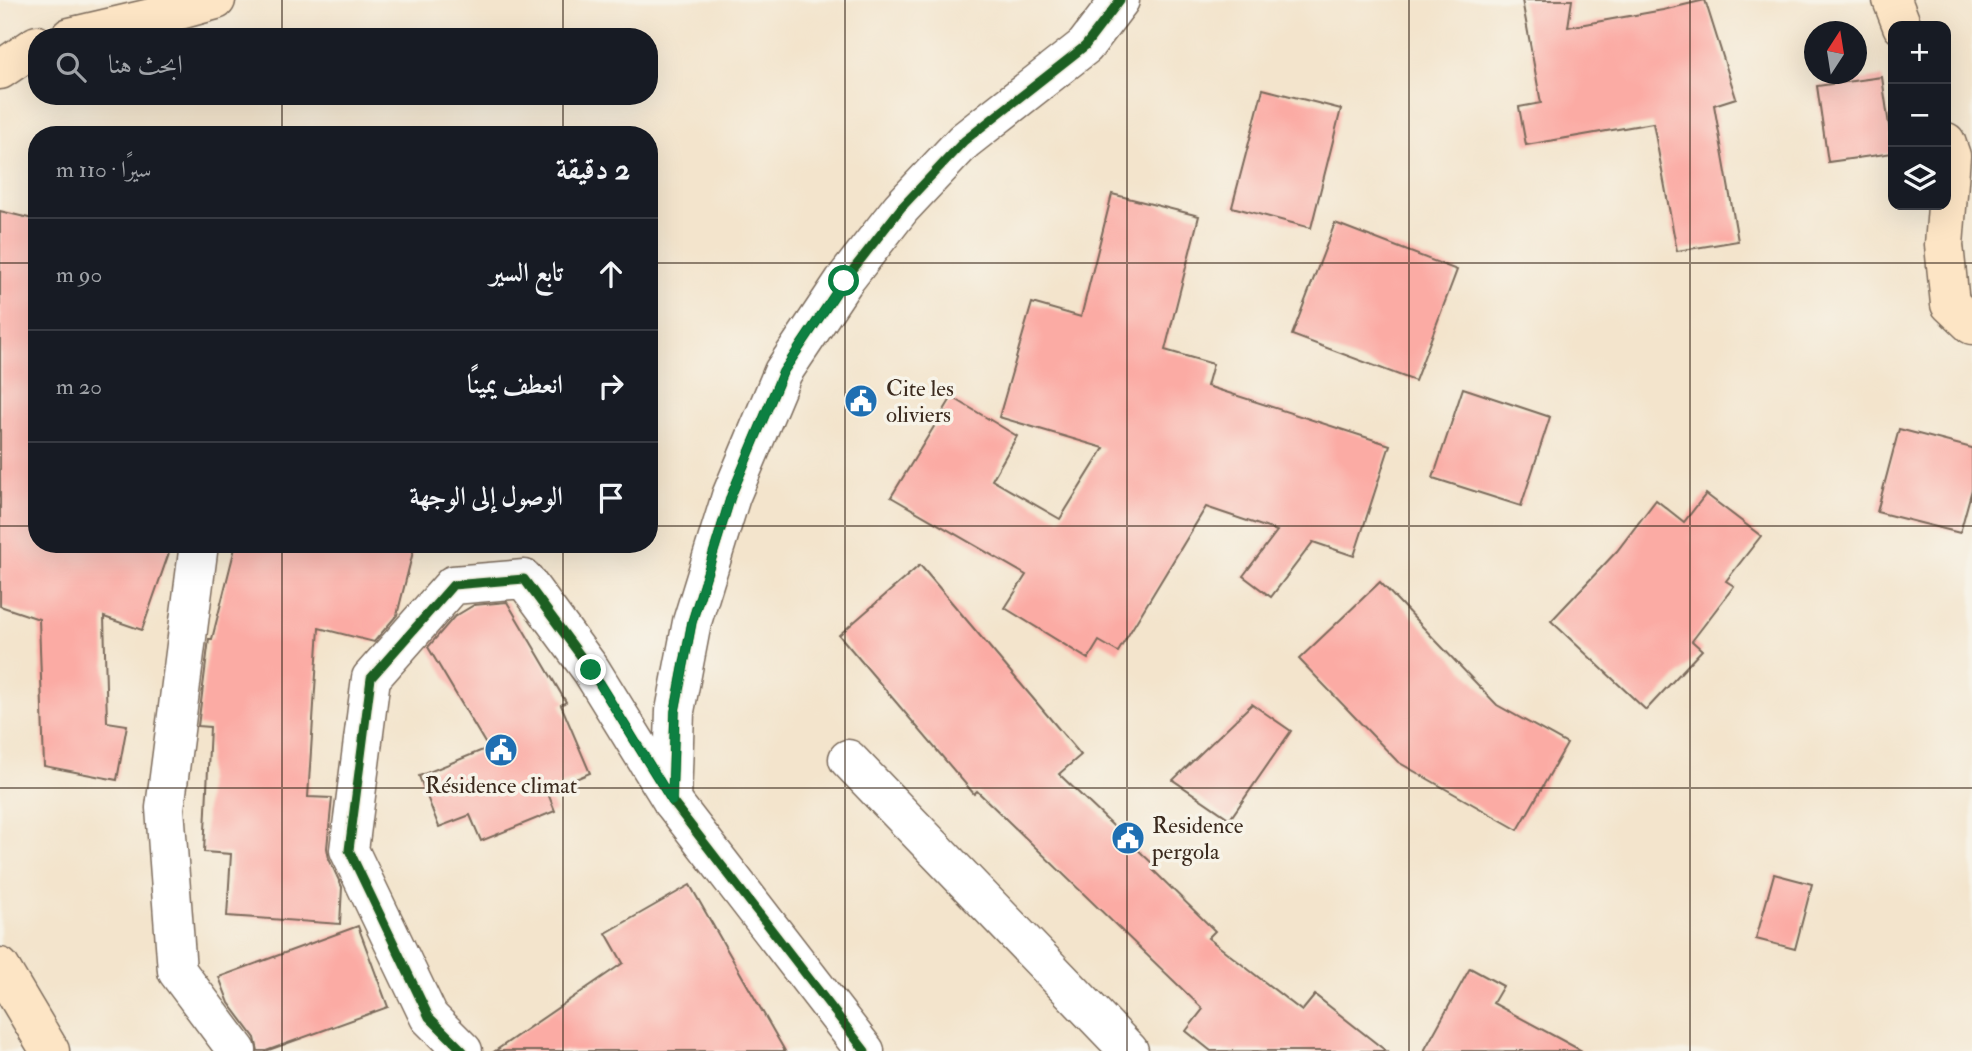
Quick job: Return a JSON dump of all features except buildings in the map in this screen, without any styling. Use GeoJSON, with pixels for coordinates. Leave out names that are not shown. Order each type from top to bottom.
{"type":"FeatureCollection","features":[{"type":"Feature","properties":{"kind":"main road"},"geometry":{"type":"LineString","coordinates":[[108,28],[216,0]]}},
{"type":"Feature","properties":{"kind":"main road"},"geometry":{"type":"LineString","coordinates":[[1892,0],[1900,21]]}},
{"type":"Feature","properties":{"kind":"main road"},"geometry":{"type":"LineString","coordinates":[[0,70],[28,51]]}},
{"type":"Feature","properties":{"kind":"main road"},"geometry":{"type":"LineString","coordinates":[[1948,147],[1951,156],[1944,245],[1950,304],[1972,325]]}},
{"type":"Feature","properties":{"kind":"main road"},"geometry":{"type":"LineString","coordinates":[[0,967],[50,1051]]}},
{"type":"Feature","properties":{"kind":"street"},"geometry":{"type":"LineString","coordinates":[[672,801],[675,711],[692,622],[731,496],[783,372],[844,281],[901,208],[964,141],[1085,46],[1120,0]]}},
{"type":"Feature","properties":{"kind":"street"},"geometry":{"type":"LineString","coordinates":[[199,553],[165,808],[177,971],[237,1051]]}},
{"type":"Feature","properties":{"kind":"street"},"geometry":{"type":"LineString","coordinates":[[463,1051],[429,1017],[349,850],[371,678],[453,585],[524,579],[591,670],[672,801],[865,1051]]}},
{"type":"Feature","properties":{"kind":"street"},"geometry":{"type":"LineString","coordinates":[[848,759],[1129,1051]]}},
{"type":"Feature","properties":{"kind":"cycle path"},"geometry":{"type":"LineString","coordinates":[[672,800],[675,711],[692,622],[731,496],[783,372],[844,281],[901,208],[964,141],[1085,46],[1120,0]]}},
{"type":"Feature","properties":{"kind":"cycle path"},"geometry":{"type":"LineString","coordinates":[[463,1051],[429,1017],[349,850],[371,678],[453,585],[524,579],[591,670],[672,801],[865,1051]]}},
{"type":"Feature","properties":{"kind":"place","name":"Cite les oliviers"},"geometry":{"type":"Point","coordinates":[861,401]}},
{"type":"Feature","properties":{"kind":"place","name":"Résidence climat"},"geometry":{"type":"Point","coordinates":[501,750]}},
{"type":"Feature","properties":{"kind":"place","name":"Residence pergola"},"geometry":{"type":"Point","coordinates":[1128,838]}},
{"type":"Feature","properties":{"kind":"route"},"geometry":{"type":"LineString","coordinates":[[591,670],[672,801],[675,711],[692,622],[731,496],[783,372],[844,281]]}}]}
